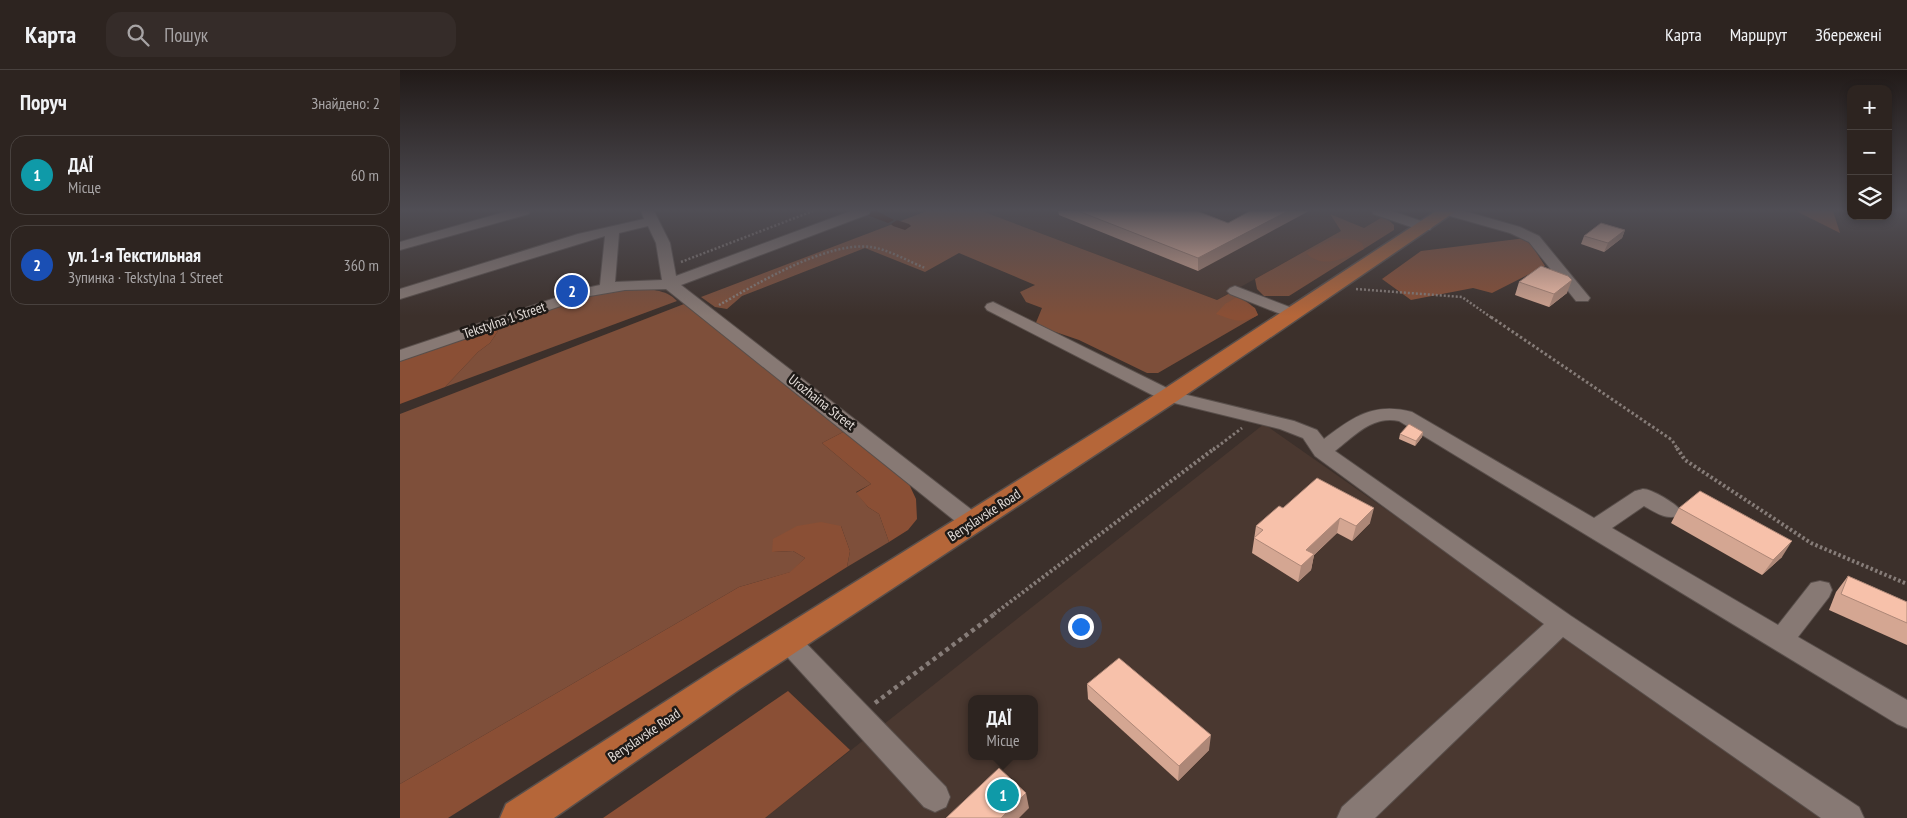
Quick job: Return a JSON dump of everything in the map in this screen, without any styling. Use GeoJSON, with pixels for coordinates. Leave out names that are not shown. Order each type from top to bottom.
{"type":"FeatureCollection","features":[{"type":"Feature","properties":{"kind":"main road","name":"Beryslavske Road"},"geometry":{"type":"LineString","coordinates":[[520,818],[788,641],[1169,396],[1397,246]]}},
{"type":"Feature","properties":{"kind":"street"},"geometry":{"type":"LineString","coordinates":[[400,294],[554,246]]}},
{"type":"Feature","properties":{"kind":"street"},"geometry":{"type":"LineString","coordinates":[[607,287],[611,246]]}},
{"type":"Feature","properties":{"kind":"street"},"geometry":{"type":"LineString","coordinates":[[663,246],[668,276],[719,264],[769,246]]}},
{"type":"Feature","properties":{"kind":"street"},"geometry":{"type":"LineString","coordinates":[[1540,246],[1582,298]]}},
{"type":"Feature","properties":{"kind":"street","name":"Tekstylna 1 Street"},"geometry":{"type":"LineString","coordinates":[[400,356],[565,298],[607,287],[668,276]]}},
{"type":"Feature","properties":{"kind":"street","name":"Urozhaina Street"},"geometry":{"type":"LineString","coordinates":[[668,276],[707,311],[973,523]]}},
{"type":"Feature","properties":{"kind":"street"},"geometry":{"type":"LineString","coordinates":[[1234,291],[1294,314]]}},
{"type":"Feature","properties":{"kind":"street"},"geometry":{"type":"LineString","coordinates":[[993,307],[1169,396],[1257,417],[1310,434],[1322,451],[1562,623],[1848,818]]}},
{"type":"Feature","properties":{"kind":"street"},"geometry":{"type":"LineString","coordinates":[[1322,451],[1367,418],[1376,414],[1397,414],[1423,426],[1907,715]]}},
{"type":"Feature","properties":{"kind":"street"},"geometry":{"type":"LineString","coordinates":[[1595,529],[1643,496],[1670,511]]}},
{"type":"Feature","properties":{"kind":"street"},"geometry":{"type":"LineString","coordinates":[[1781,640],[1820,590]]}},
{"type":"Feature","properties":{"kind":"street"},"geometry":{"type":"LineString","coordinates":[[1353,818],[1562,623]]}},
{"type":"Feature","properties":{"kind":"street"},"geometry":{"type":"LineString","coordinates":[[788,641],[935,797]]}},
{"type":"Feature","properties":{"kind":"path"},"geometry":{"type":"LineString","coordinates":[[668,276],[735,246]]}},
{"type":"Feature","properties":{"kind":"path"},"geometry":{"type":"LineString","coordinates":[[707,311],[782,270],[832,252],[859,246],[874,247],[925,268]]}},
{"type":"Feature","properties":{"kind":"path"},"geometry":{"type":"LineString","coordinates":[[1336,287],[1462,296],[1672,440],[1685,460],[1811,543],[1907,584]]}},
{"type":"Feature","properties":{"kind":"path"},"geometry":{"type":"LineString","coordinates":[[859,716],[1257,417]]}},
{"type":"Feature","properties":{"kind":"shaded area"},"geometry":{"type":"Polygon","coordinates":[[[835,246],[1074,246],[1217,300],[1230,293],[1250,304],[1258,315],[1158,373],[1147,373],[1079,340],[1035,325],[1042,308],[1026,302],[1020,292],[1035,285],[959,253],[925,272],[865,248],[742,296],[727,309],[715,307],[701,297],[835,246]]]}},
{"type":"Feature","properties":{"kind":"shaded area"},"geometry":{"type":"Polygon","coordinates":[[[1074,246],[1314,246],[1217,300],[1074,246]]]}},
{"type":"Feature","properties":{"kind":"shaded area"},"geometry":{"type":"Polygon","coordinates":[[[1314,246],[1369,246],[1289,296],[1264,296],[1257,289],[1255,279],[1314,246]]]}},
{"type":"Feature","properties":{"kind":"shaded area"},"geometry":{"type":"Polygon","coordinates":[[[1319,246],[1363,246],[1364,249],[1342,259],[1327,262],[1313,258],[1306,253],[1319,246]]]}},
{"type":"Feature","properties":{"kind":"shaded area"},"geometry":{"type":"Polygon","coordinates":[[[1463,246],[1532,246],[1545,266],[1492,293],[1473,288],[1411,300],[1382,279],[1421,251],[1463,246]]]}},
{"type":"Feature","properties":{"kind":"shaded area"},"geometry":{"type":"Polygon","coordinates":[[[632,288],[662,292],[677,301],[445,387],[478,352],[490,343],[498,331],[488,329],[575,299],[632,288]]]}},
{"type":"Feature","properties":{"kind":"shaded area"},"geometry":{"type":"Polygon","coordinates":[[[1237,297],[1255,308],[1258,315],[1242,321],[1232,320],[1216,314],[1225,304],[1237,297]]]}},
{"type":"Feature","properties":{"kind":"shaded area"},"geometry":{"type":"Polygon","coordinates":[[[684,304],[845,431],[822,443],[871,484],[856,492],[868,507],[879,514],[889,542],[847,567],[850,551],[841,526],[772,552],[793,551],[805,558],[791,572],[739,587],[400,784],[400,414],[684,304]]]}},
{"type":"Feature","properties":{"kind":"shaded area"},"geometry":{"type":"Polygon","coordinates":[[[488,329],[498,331],[490,343],[478,352],[445,387],[400,404],[400,361],[488,329]]]}},
{"type":"Feature","properties":{"kind":"shaded area"},"geometry":{"type":"Polygon","coordinates":[[[1264,424],[1826,818],[765,818],[1264,424]]]}},
{"type":"Feature","properties":{"kind":"shaded area"},"geometry":{"type":"Polygon","coordinates":[[[845,431],[909,484],[916,499],[917,519],[908,530],[889,542],[879,514],[868,507],[856,493],[871,484],[822,443],[845,431]]]}},
{"type":"Feature","properties":{"kind":"shaded area"},"geometry":{"type":"Polygon","coordinates":[[[821,522],[841,526],[850,551],[847,567],[448,818],[400,818],[400,784],[739,587],[790,572],[805,558],[793,551],[772,552],[773,539],[797,526],[821,522]]]}},
{"type":"Feature","properties":{"kind":"shaded area"},"geometry":{"type":"Polygon","coordinates":[[[788,691],[850,750],[765,818],[603,818],[788,691]]]}},
{"type":"Feature","properties":{"kind":"building"},"geometry":{"type":"Polygon","coordinates":[[[1167,246],[1221,246],[1198,258],[1167,246]]]}},
{"type":"Feature","properties":{"kind":"building"},"geometry":{"type":"Polygon","coordinates":[[[1541,266],[1568,276],[1572,280],[1554,294],[1519,282],[1541,266]]]}},
{"type":"Feature","properties":{"kind":"building"},"geometry":{"type":"Polygon","coordinates":[[[1409,424],[1423,432],[1416,441],[1400,434],[1409,424]]]}},
{"type":"Feature","properties":{"kind":"building"},"geometry":{"type":"Polygon","coordinates":[[[1317,478],[1374,508],[1356,526],[1340,518],[1306,550],[1314,554],[1301,566],[1254,538],[1263,530],[1256,526],[1279,506],[1283,508],[1317,478]]]}},
{"type":"Feature","properties":{"kind":"building"},"geometry":{"type":"Polygon","coordinates":[[[1700,491],[1792,541],[1773,560],[1679,508],[1700,491]]]}},
{"type":"Feature","properties":{"kind":"building"},"geometry":{"type":"Polygon","coordinates":[[[1848,576],[1907,602],[1907,623],[1841,594],[1848,576]]]}},
{"type":"Feature","properties":{"kind":"building"},"geometry":{"type":"Polygon","coordinates":[[[1119,658],[1211,735],[1179,766],[1087,684],[1119,658]]]}},
{"type":"Feature","properties":{"kind":"building"},"geometry":{"type":"Polygon","coordinates":[[[999,768],[1026,793],[1001,818],[946,818],[999,768]]]}},
{"type":"Feature","properties":{"kind":"place","name":"ул. 1-я Текстильная"},"geometry":{"type":"Point","coordinates":[572,291]}},
{"type":"Feature","properties":{"kind":"place","name":"ДАЇ"},"geometry":{"type":"Point","coordinates":[1003,795]}}]}
